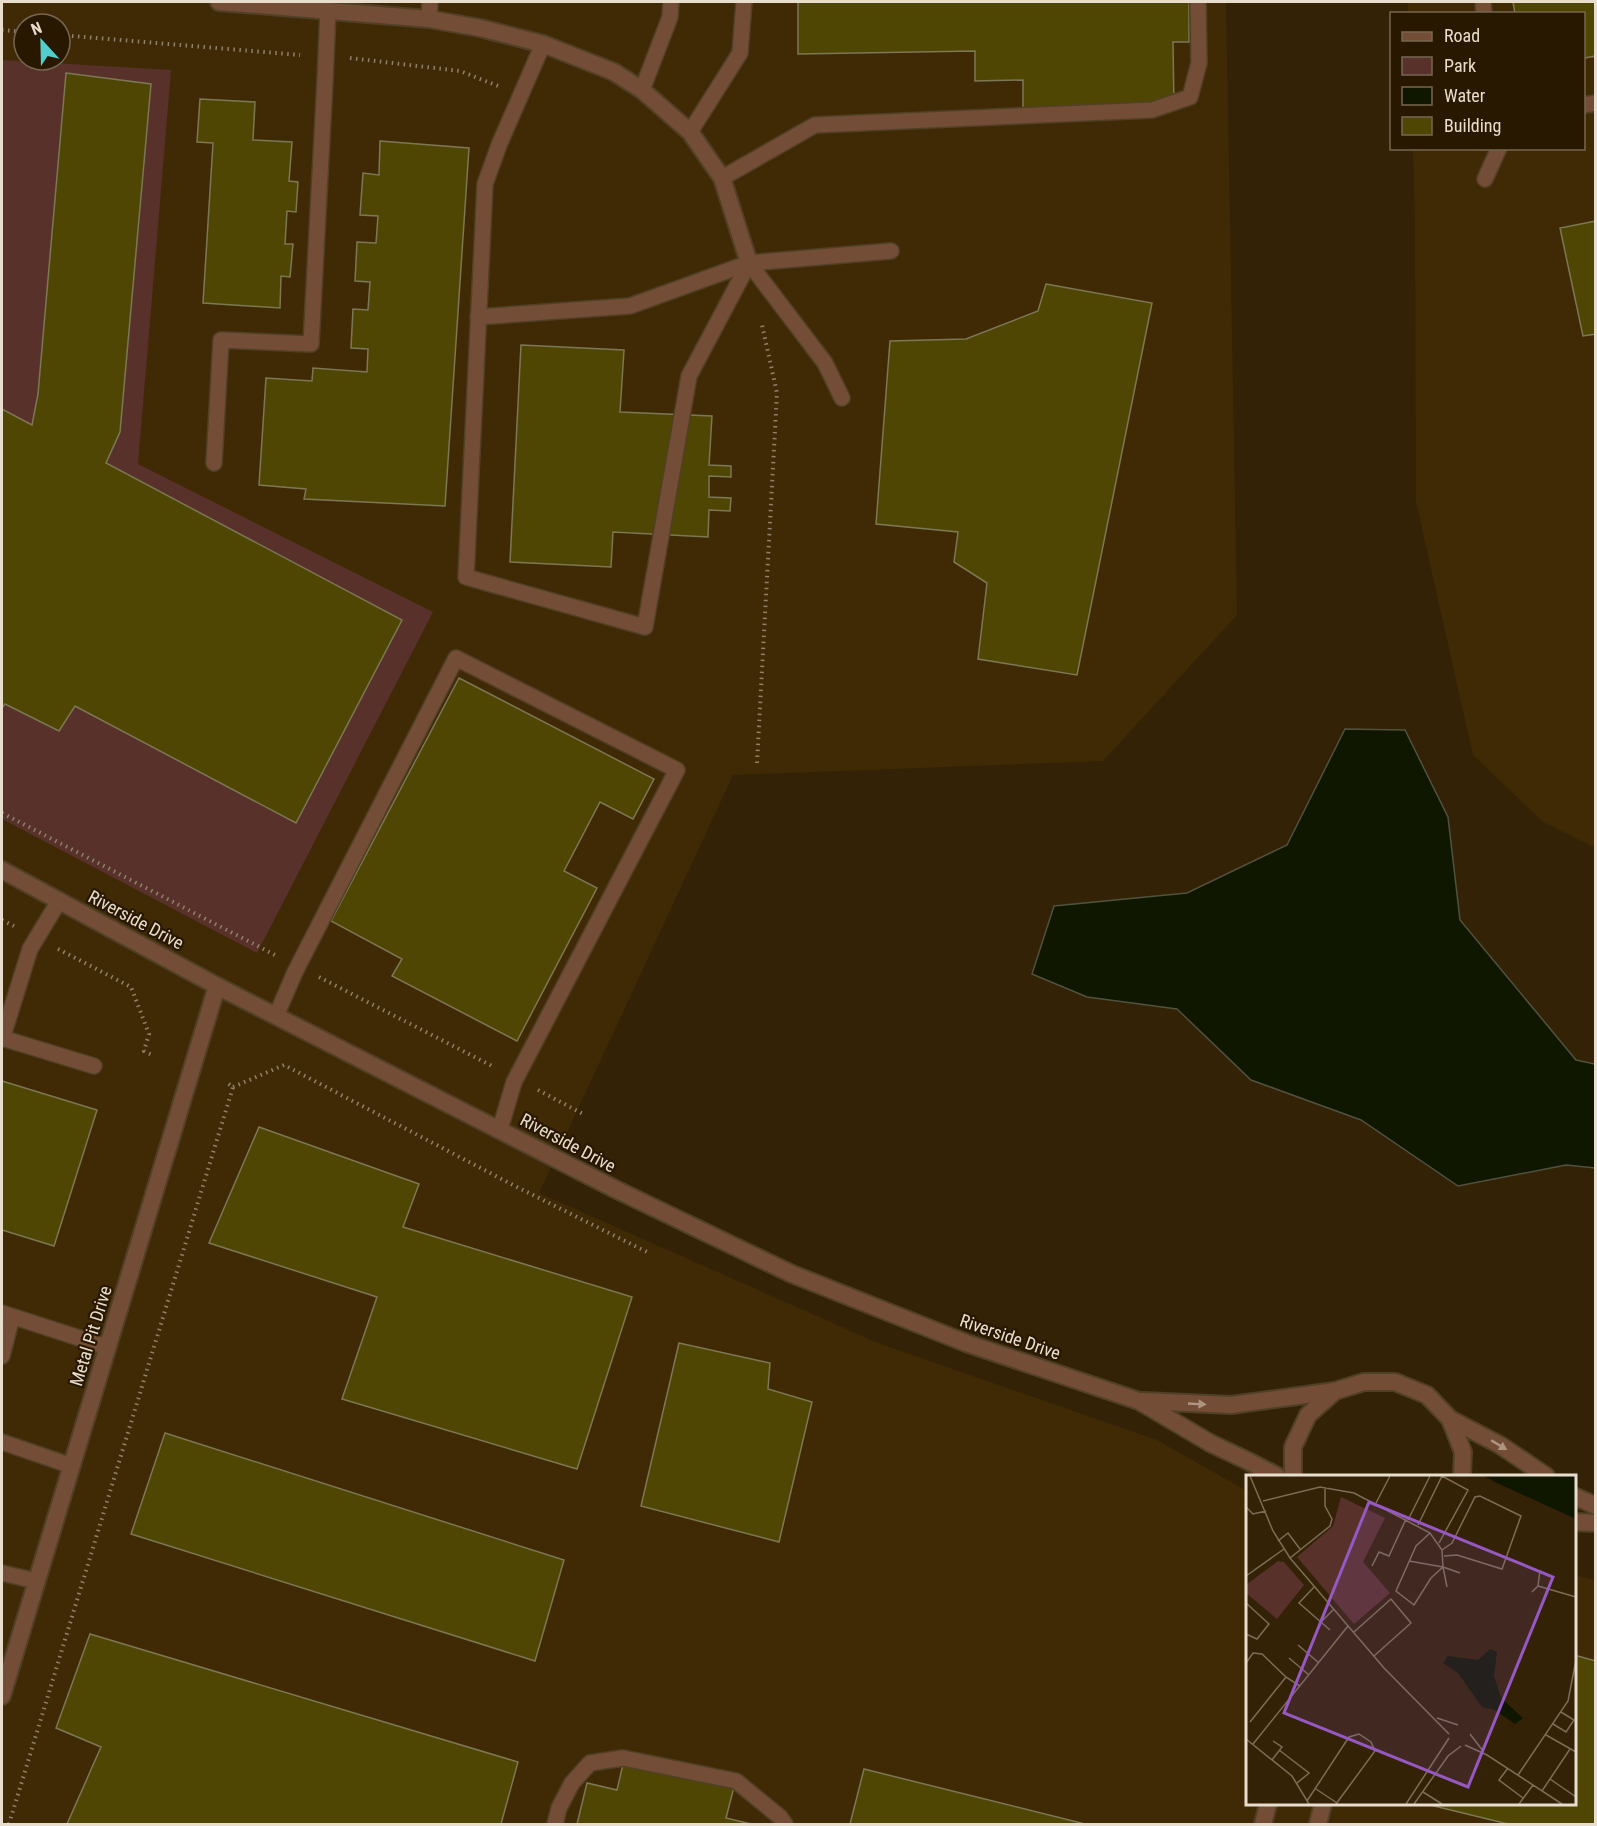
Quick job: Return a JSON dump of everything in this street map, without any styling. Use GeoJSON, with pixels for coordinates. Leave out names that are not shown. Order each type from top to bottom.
{"type":"FeatureCollection","features":[{"type":"Feature","properties":{"kind":"street"},"geometry":{"type":"LineString","coordinates":[[219,2],[327,11],[348,7],[480,27],[543,44],[614,72],[642,90],[690,132],[722,178],[749,263]]}},
{"type":"Feature","properties":{"kind":"street","name":"Riverside Drive"},"geometry":{"type":"LineString","coordinates":[[2,870],[217,986],[615,1189],[792,1274],[966,1343],[1139,1401],[1209,1443],[1275,1475]]}},
{"type":"Feature","properties":{"kind":"street","name":"Metal Pit Drive"},"geometry":{"type":"LineString","coordinates":[[2,1696],[217,986]]}},
{"type":"Feature","properties":{"kind":"street"},"geometry":{"type":"LineString","coordinates":[[1293,1475],[1293,1447],[1308,1415],[1335,1391],[1364,1382],[1395,1382],[1427,1395],[1450,1419],[1500,1445],[1545,1475]]}},
{"type":"Feature","properties":{"kind":"street","name":"Riverside Drive"},"geometry":{"type":"LineString","coordinates":[[1139,1401],[1231,1405],[1335,1391]]}},
{"type":"Feature","properties":{"kind":"street"},"geometry":{"type":"LineString","coordinates":[[1450,1419],[1463,1452],[1462,1475]]}},
{"type":"Feature","properties":{"kind":"street"},"geometry":{"type":"LineString","coordinates":[[1576,1496],[1596,1506]]}},
{"type":"Feature","properties":{"kind":"street"},"geometry":{"type":"LineString","coordinates":[[1576,1522],[1596,1523]]}},
{"type":"Feature","properties":{"kind":"street"},"geometry":{"type":"LineString","coordinates":[[1263,1824],[1268,1805]]}},
{"type":"Feature","properties":{"kind":"street"},"geometry":{"type":"LineString","coordinates":[[1318,1824],[1323,1805]]}},
{"type":"Feature","properties":{"kind":"lane"},"geometry":{"type":"LineString","coordinates":[[429,19],[430,2]]}},
{"type":"Feature","properties":{"kind":"lane"},"geometry":{"type":"LineString","coordinates":[[642,90],[670,17],[671,2]]}},
{"type":"Feature","properties":{"kind":"lane"},"geometry":{"type":"LineString","coordinates":[[690,132],[740,53],[744,2]]}},
{"type":"Feature","properties":{"kind":"lane"},"geometry":{"type":"LineString","coordinates":[[722,178],[815,125],[1152,110],[1190,97],[1199,63],[1198,2]]}},
{"type":"Feature","properties":{"kind":"lane"},"geometry":{"type":"LineString","coordinates":[[214,463],[221,340],[310,344],[327,11]]}},
{"type":"Feature","properties":{"kind":"lane"},"geometry":{"type":"LineString","coordinates":[[543,44],[499,145],[485,184],[466,577],[645,627],[689,376],[749,263]]}},
{"type":"Feature","properties":{"kind":"lane"},"geometry":{"type":"LineString","coordinates":[[1485,179],[1497,150]]}},
{"type":"Feature","properties":{"kind":"lane"},"geometry":{"type":"LineString","coordinates":[[478,316],[630,306],[749,263],[891,251]]}},
{"type":"Feature","properties":{"kind":"lane"},"geometry":{"type":"LineString","coordinates":[[749,263],[825,363],[842,398]]}},
{"type":"Feature","properties":{"kind":"lane"},"geometry":{"type":"LineString","coordinates":[[276,1016],[295,972],[456,658],[677,770],[514,1082],[500,1129]]}},
{"type":"Feature","properties":{"kind":"lane"},"geometry":{"type":"LineString","coordinates":[[59,901],[30,949],[2,1039],[94,1065]]}},
{"type":"Feature","properties":{"kind":"lane"},"geometry":{"type":"LineString","coordinates":[[2,1356],[7,1315],[108,1347]]}},
{"type":"Feature","properties":{"kind":"lane"},"geometry":{"type":"LineString","coordinates":[[2,1442],[72,1466]]}},
{"type":"Feature","properties":{"kind":"lane"},"geometry":{"type":"LineString","coordinates":[[2,1573],[36,1581]]}},
{"type":"Feature","properties":{"kind":"lane"},"geometry":{"type":"LineString","coordinates":[[555,1824],[559,1808],[572,1783],[590,1763],[623,1758],[736,1781],[780,1817],[784,1824]]}},
{"type":"Feature","properties":{"kind":"path"},"geometry":{"type":"LineString","coordinates":[[757,763],[777,393],[760,317]]}},
{"type":"Feature","properties":{"kind":"path"},"geometry":{"type":"LineString","coordinates":[[2,920],[131,987],[149,1034],[144,1051],[154,1056]]}},
{"type":"Feature","properties":{"kind":"path"},"geometry":{"type":"LineString","coordinates":[[9,1824],[233,1087],[284,1065],[513,1185],[649,1252]]}},
{"type":"Feature","properties":{"kind":"path"},"geometry":{"type":"LineString","coordinates":[[226,1082],[233,1087]]}},
{"type":"Feature","properties":{"kind":"shaded area"},"geometry":{"type":"Polygon","coordinates":[[[2,2],[1226,2],[1237,615],[1103,761],[733,775],[539,1193],[878,1343],[1157,1440],[1246,1490],[1246,1805],[1576,1805],[1576,1575],[1595,1580],[1595,1824],[2,1824],[2,2]]]}},
{"type":"Feature","properties":{"kind":"shaded area"},"geometry":{"type":"Polygon","coordinates":[[[1408,2],[1595,2],[1595,848],[1543,822],[1473,755],[1416,502],[1413,150],[1585,150],[1585,12],[1408,12],[1408,2]]]}},
{"type":"Feature","properties":{"kind":"green space"},"geometry":{"type":"Polygon","coordinates":[[[2,60],[12,61],[12,72],[72,72],[72,64],[171,70],[138,464],[433,612],[257,953],[2,819],[2,60]]]}},
{"type":"Feature","properties":{"kind":"water"},"geometry":{"type":"Polygon","coordinates":[[[1345,729],[1405,730],[1448,817],[1460,920],[1576,1060],[1595,1064],[1595,1168],[1566,1165],[1458,1186],[1361,1120],[1251,1080],[1177,1009],[1087,997],[1032,974],[1054,906],[1187,893],[1287,845],[1345,729]]]}},
{"type":"Feature","properties":{"kind":"building"},"geometry":{"type":"Polygon","coordinates":[[[798,2],[1189,2],[1189,42],[1173,42],[1174,107],[1023,110],[1023,80],[975,81],[975,51],[798,54],[798,2]]]}},
{"type":"Feature","properties":{"kind":"building"},"geometry":{"type":"Polygon","coordinates":[[[1513,2],[1596,2],[1596,56],[1585,58],[1585,12],[1515,12],[1513,2]]]}},
{"type":"Feature","properties":{"kind":"building"},"geometry":{"type":"Polygon","coordinates":[[[66,73],[151,84],[120,432],[106,463],[402,620],[296,823],[75,706],[59,731],[5,704],[2,708],[2,409],[32,425],[38,394],[66,73]]]}},
{"type":"Feature","properties":{"kind":"building"},"geometry":{"type":"Polygon","coordinates":[[[200,99],[255,102],[253,140],[292,142],[289,181],[298,182],[296,212],[287,211],[285,244],[293,244],[290,277],[281,276],[280,308],[203,303],[213,143],[197,142],[200,99]]]}},
{"type":"Feature","properties":{"kind":"building"},"geometry":{"type":"Polygon","coordinates":[[[380,141],[469,148],[445,506],[304,499],[306,489],[259,485],[266,378],[312,381],[313,368],[367,372],[368,349],[351,348],[353,309],[368,310],[370,282],[355,281],[357,242],[376,243],[378,216],[360,215],[363,173],[379,175],[380,141]]]}},
{"type":"Feature","properties":{"kind":"building"},"geometry":{"type":"Polygon","coordinates":[[[1596,221],[1596,334],[1583,336],[1560,228],[1596,221]]]}},
{"type":"Feature","properties":{"kind":"building"},"geometry":{"type":"Polygon","coordinates":[[[1046,284],[1152,303],[1077,675],[978,659],[987,583],[954,562],[958,532],[876,524],[890,341],[966,339],[1038,311],[1046,284]]]}},
{"type":"Feature","properties":{"kind":"building"},"geometry":{"type":"Polygon","coordinates":[[[521,345],[624,350],[620,412],[712,416],[709,465],[731,466],[731,477],[709,476],[709,497],[731,498],[730,511],[709,510],[708,537],[613,532],[611,567],[510,562],[521,345]]]}},
{"type":"Feature","properties":{"kind":"building"},"geometry":{"type":"Polygon","coordinates":[[[459,678],[654,779],[633,819],[600,802],[564,871],[597,888],[517,1041],[392,976],[402,959],[331,921],[459,678]]]}},
{"type":"Feature","properties":{"kind":"building"},"geometry":{"type":"Polygon","coordinates":[[[2,1081],[97,1110],[54,1246],[2,1230],[2,1081]]]}},
{"type":"Feature","properties":{"kind":"building"},"geometry":{"type":"Polygon","coordinates":[[[259,1127],[419,1184],[403,1227],[632,1297],[577,1469],[342,1399],[377,1297],[209,1243],[259,1127]]]}},
{"type":"Feature","properties":{"kind":"building"},"geometry":{"type":"Polygon","coordinates":[[[679,1343],[770,1363],[768,1389],[812,1402],[779,1542],[641,1506],[679,1343]]]}},
{"type":"Feature","properties":{"kind":"building"},"geometry":{"type":"Polygon","coordinates":[[[165,1433],[564,1560],[535,1661],[131,1534],[165,1433]]]}},
{"type":"Feature","properties":{"kind":"building"},"geometry":{"type":"Polygon","coordinates":[[[90,1634],[518,1762],[501,1824],[67,1824],[101,1747],[56,1728],[90,1634]]]}},
{"type":"Feature","properties":{"kind":"building"},"geometry":{"type":"Polygon","coordinates":[[[1576,1656],[1596,1661],[1596,1824],[1508,1824],[1430,1805],[1576,1805],[1576,1656]]]}},
{"type":"Feature","properties":{"kind":"building"},"geometry":{"type":"Polygon","coordinates":[[[624,1760],[734,1787],[726,1818],[751,1824],[577,1824],[587,1783],[617,1790],[624,1760]]]}},
{"type":"Feature","properties":{"kind":"building"},"geometry":{"type":"Polygon","coordinates":[[[864,1769],[1085,1824],[850,1824],[864,1769]]]}}]}
